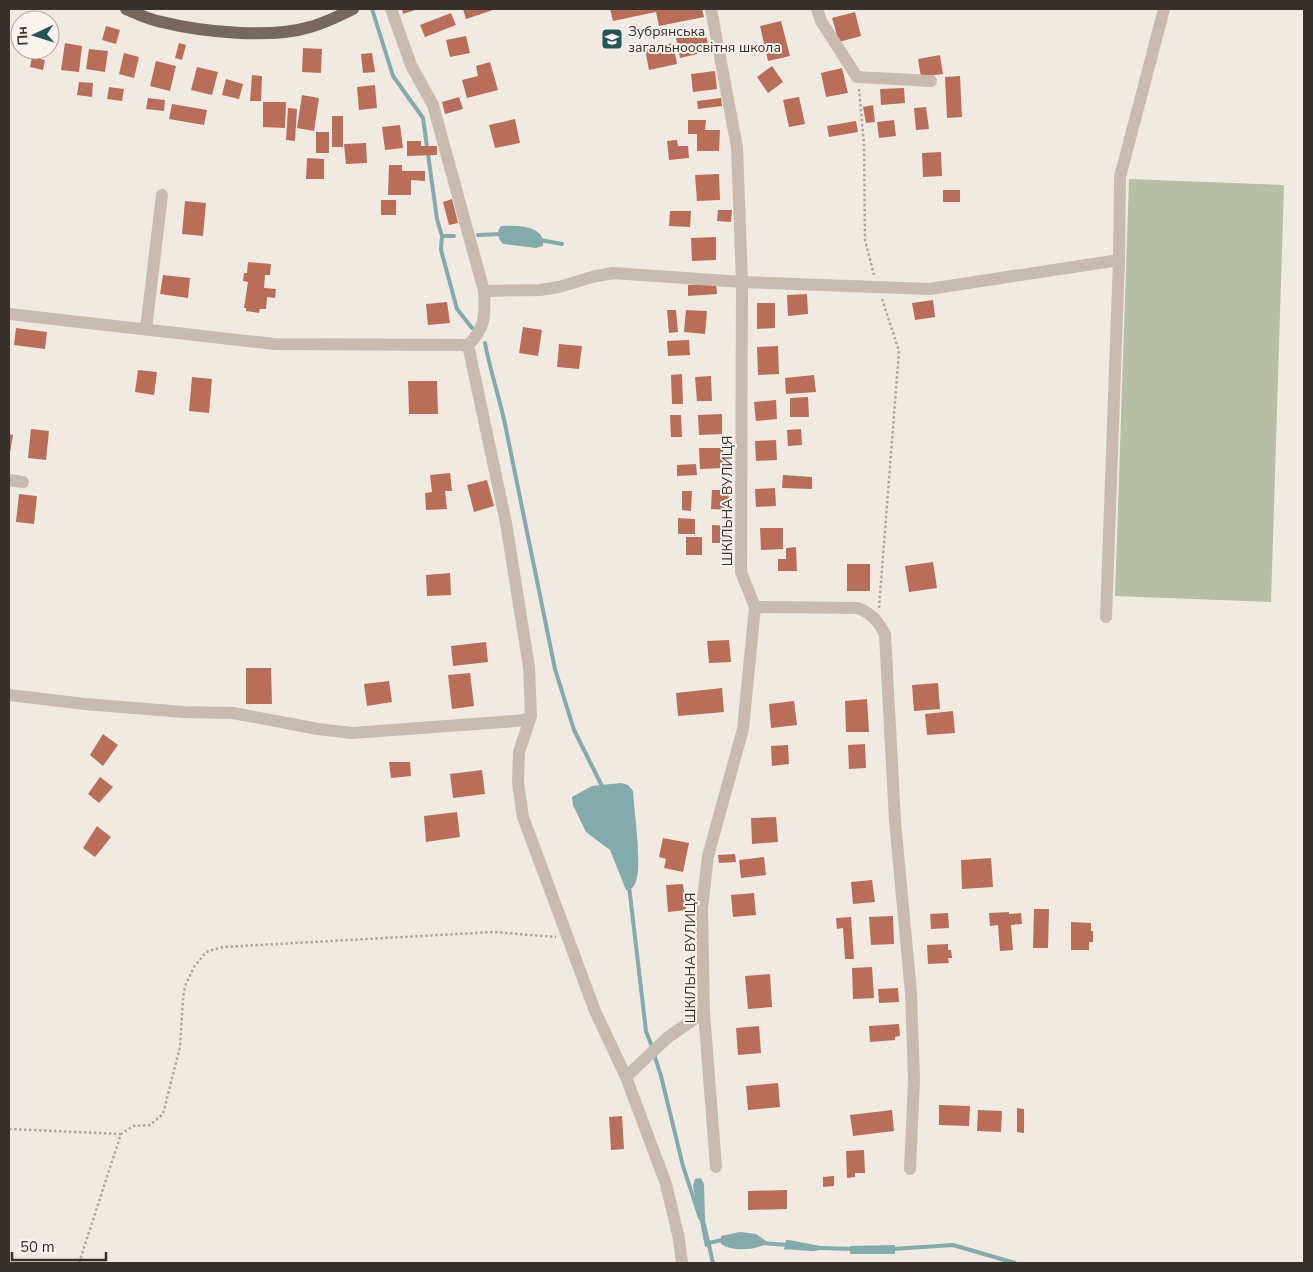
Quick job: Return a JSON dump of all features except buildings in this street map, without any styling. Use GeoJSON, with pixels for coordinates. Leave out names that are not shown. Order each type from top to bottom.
{"type":"FeatureCollection","features":[{"type":"Feature","properties":{"kind":"main road"},"geometry":{"type":"LineString","coordinates":[[126,9],[160,22],[187,27],[252,33],[286,32],[310,27],[352,9]]}},
{"type":"Feature","properties":{"kind":"street"},"geometry":{"type":"LineString","coordinates":[[9,314],[274,344],[468,345],[480,332],[484,321],[484,291],[433,105],[411,65],[391,9]]}},
{"type":"Feature","properties":{"kind":"street","name":"ШКІЛЬНА ВУЛИЦЯ"},"geometry":{"type":"LineString","coordinates":[[711,9],[737,148],[742,282],[741,572],[755,607],[743,729],[708,856],[702,908],[704,1012],[716,1167]]}},
{"type":"Feature","properties":{"kind":"street"},"geometry":{"type":"LineString","coordinates":[[817,9],[821,22],[857,77],[931,81]]}},
{"type":"Feature","properties":{"kind":"street"},"geometry":{"type":"LineString","coordinates":[[1106,617],[1119,260],[1120,177],[1164,9]]}},
{"type":"Feature","properties":{"kind":"street"},"geometry":{"type":"LineString","coordinates":[[146,329],[162,195]]}},
{"type":"Feature","properties":{"kind":"street"},"geometry":{"type":"LineString","coordinates":[[484,291],[540,290],[614,273],[742,282],[929,289],[1119,260]]}},
{"type":"Feature","properties":{"kind":"street"},"geometry":{"type":"LineString","coordinates":[[468,345],[506,523],[529,667],[531,716],[519,752],[518,783],[523,817],[595,1012],[626,1077],[666,1184],[679,1239],[682,1263]]}},
{"type":"Feature","properties":{"kind":"street"},"geometry":{"type":"LineString","coordinates":[[9,480],[24,482]]}},
{"type":"Feature","properties":{"kind":"street"},"geometry":{"type":"LineString","coordinates":[[755,607],[858,608],[869,612],[885,634],[895,822],[910,993],[914,1080],[910,1169]]}},
{"type":"Feature","properties":{"kind":"street"},"geometry":{"type":"LineString","coordinates":[[9,695],[85,704],[183,712],[233,713],[318,729],[352,733],[515,721],[524,720],[531,716]]}},
{"type":"Feature","properties":{"kind":"street"},"geometry":{"type":"LineString","coordinates":[[626,1077],[667,1038],[704,1012]]}},
{"type":"Feature","properties":{"kind":"path"},"geometry":{"type":"LineString","coordinates":[[857,77],[864,144],[865,240],[878,288],[899,351],[878,622]]}},
{"type":"Feature","properties":{"kind":"path"},"geometry":{"type":"LineString","coordinates":[[9,1129],[121,1134],[133,1126],[150,1125],[163,1114],[180,1047],[183,998],[186,986],[194,967],[206,952],[223,947],[493,932],[569,938]]}},
{"type":"Feature","properties":{"kind":"path"},"geometry":{"type":"LineString","coordinates":[[79,1263],[121,1134]]}},
{"type":"Feature","properties":{"kind":"green space"},"geometry":{"type":"Polygon","coordinates":[[[1129,179],[1284,185],[1271,602],[1115,596],[1129,179]]]}},
{"type":"Feature","properties":{"kind":"water"},"geometry":{"type":"Polygon","coordinates":[[[501,226],[522,226],[535,230],[543,239],[543,246],[536,248],[503,244],[498,235],[501,226]]]}},
{"type":"Feature","properties":{"kind":"water"},"geometry":{"type":"Polygon","coordinates":[[[621,783],[628,785],[633,791],[638,853],[637,877],[635,884],[629,890],[626,890],[610,850],[586,832],[573,805],[572,797],[592,786],[621,783]]]}},
{"type":"Feature","properties":{"kind":"water"},"geometry":{"type":"Polygon","coordinates":[[[701,1178],[704,1184],[705,1220],[711,1246],[705,1247],[693,1186],[695,1179],[701,1178]]]}},
{"type":"Feature","properties":{"kind":"water"},"geometry":{"type":"Polygon","coordinates":[[[740,1232],[756,1234],[766,1241],[766,1244],[756,1248],[744,1249],[726,1247],[721,1244],[721,1236],[740,1232]]]}},
{"type":"Feature","properties":{"kind":"water"},"geometry":{"type":"Polygon","coordinates":[[[786,1240],[826,1247],[817,1251],[784,1250],[786,1240]]]}},
{"type":"Feature","properties":{"kind":"water"},"geometry":{"type":"Polygon","coordinates":[[[895,1245],[895,1254],[850,1254],[850,1246],[895,1245]]]}},
{"type":"Feature","properties":{"kind":"waterway"},"geometry":{"type":"LineString","coordinates":[[372,9],[393,76],[423,118],[437,219],[442,236],[441,250],[457,309],[472,328]]}},
{"type":"Feature","properties":{"kind":"waterway"},"geometry":{"type":"LineString","coordinates":[[478,235],[501,234]]}},
{"type":"Feature","properties":{"kind":"waterway"},"geometry":{"type":"LineString","coordinates":[[442,236],[454,236]]}},
{"type":"Feature","properties":{"kind":"waterway"},"geometry":{"type":"LineString","coordinates":[[540,240],[562,244]]}},
{"type":"Feature","properties":{"kind":"waterway"},"geometry":{"type":"LineString","coordinates":[[485,343],[505,424],[555,669],[574,730],[603,788]]}},
{"type":"Feature","properties":{"kind":"waterway"},"geometry":{"type":"LineString","coordinates":[[629,886],[646,1031],[652,1047]]}},
{"type":"Feature","properties":{"kind":"waterway"},"geometry":{"type":"LineString","coordinates":[[654,1054],[683,1166],[700,1218]]}},
{"type":"Feature","properties":{"kind":"waterway"},"geometry":{"type":"LineString","coordinates":[[709,1243],[726,1239]]}},
{"type":"Feature","properties":{"kind":"waterway"},"geometry":{"type":"LineString","coordinates":[[708,1241],[713,1263]]}},
{"type":"Feature","properties":{"kind":"waterway"},"geometry":{"type":"LineString","coordinates":[[762,1243],[788,1245]]}},
{"type":"Feature","properties":{"kind":"waterway"},"geometry":{"type":"LineString","coordinates":[[892,1249],[953,1245],[1015,1263]]}},
{"type":"Feature","properties":{"kind":"waterway"},"geometry":{"type":"LineString","coordinates":[[820,1248],[853,1249]]}},
{"type":"Feature","properties":{"kind":"place","name":"Зубрянська загальноосвітня школа"},"geometry":{"type":"Point","coordinates":[612,39]}}]}
